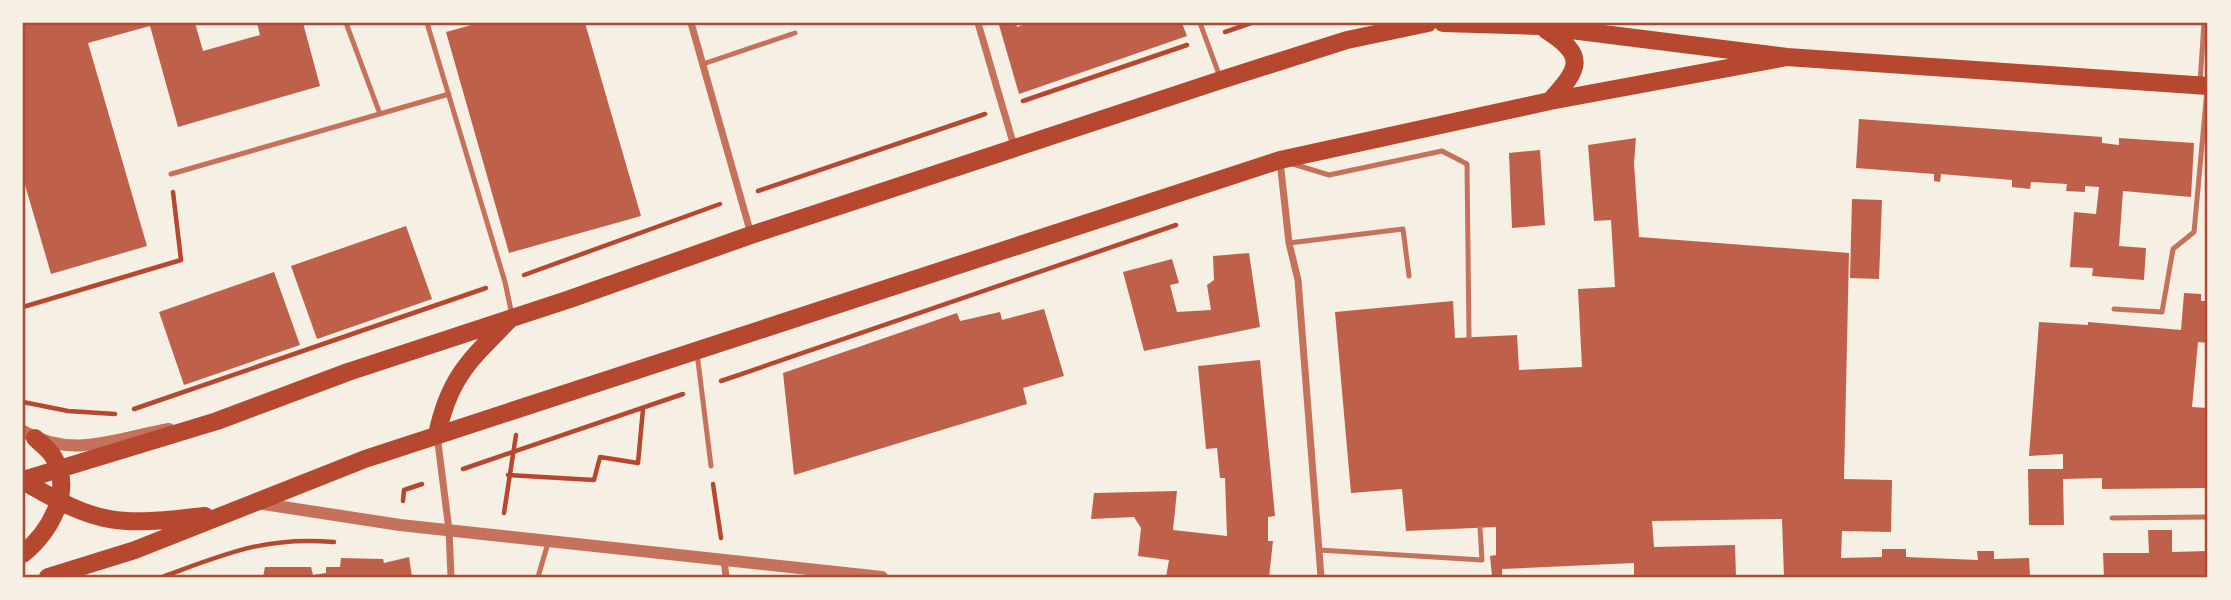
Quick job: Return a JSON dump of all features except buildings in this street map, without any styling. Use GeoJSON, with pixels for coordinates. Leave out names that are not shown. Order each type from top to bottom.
{"type":"FeatureCollection","features":[{"type":"Feature","properties":{"kind":"main road"},"geometry":{"type":"LineString","coordinates":[[23,480],[218,421],[512,316],[570,299],[751,235],[1221,80],[1347,40],[1428,23]]}},
{"type":"Feature","properties":{"kind":"main road"},"geometry":{"type":"LineString","coordinates":[[1443,23],[1539,26],[1787,57],[2205,86]]}},
{"type":"Feature","properties":{"kind":"main road"},"geometry":{"type":"LineString","coordinates":[[1539,26],[1567,43],[1575,53],[1572,74],[1550,101]]}},
{"type":"Feature","properties":{"kind":"main road"},"geometry":{"type":"LineString","coordinates":[[48,577],[135,550],[365,459],[1280,160],[1550,101],[1787,57]]}},
{"type":"Feature","properties":{"kind":"main road"},"geometry":{"type":"LineString","coordinates":[[437,435],[451,386],[467,363],[512,316]]}},
{"type":"Feature","properties":{"kind":"main road"},"geometry":{"type":"LineString","coordinates":[[23,554],[35,544],[60,502],[59,471],[54,456],[29,435]]}},
{"type":"Feature","properties":{"kind":"main road"},"geometry":{"type":"LineString","coordinates":[[23,480],[60,502],[93,517],[142,523],[231,513]]}},
{"type":"Feature","properties":{"kind":"street"},"geometry":{"type":"LineString","coordinates":[[691,23],[751,235]]}},
{"type":"Feature","properties":{"kind":"street"},"geometry":{"type":"LineString","coordinates":[[978,23],[1015,150]]}},
{"type":"Feature","properties":{"kind":"street"},"geometry":{"type":"LineString","coordinates":[[1280,160],[1290,243],[1298,280],[1321,577]]}},
{"type":"Feature","properties":{"kind":"street"},"geometry":{"type":"LineString","coordinates":[[29,435],[55,446],[78,448],[218,421]]}},
{"type":"Feature","properties":{"kind":"street"},"geometry":{"type":"LineString","coordinates":[[437,435],[449,530],[451,577]]}},
{"type":"Feature","properties":{"kind":"street"},"geometry":{"type":"LineString","coordinates":[[255,503],[400,526],[882,577]]}},
{"type":"Feature","properties":{"kind":"street"},"geometry":{"type":"LineString","coordinates":[[724,559],[726,577]]}},
{"type":"Feature","properties":{"kind":"lane"},"geometry":{"type":"LineString","coordinates":[[346,23],[380,114]]}},
{"type":"Feature","properties":{"kind":"lane"},"geometry":{"type":"LineString","coordinates":[[427,23],[505,282],[512,316]]}},
{"type":"Feature","properties":{"kind":"lane"},"geometry":{"type":"LineString","coordinates":[[1200,23],[1221,80]]}},
{"type":"Feature","properties":{"kind":"lane"},"geometry":{"type":"LineString","coordinates":[[2114,309],[2162,312],[2173,249],[2194,232],[2205,86],[2204,23]]}},
{"type":"Feature","properties":{"kind":"lane"},"geometry":{"type":"LineString","coordinates":[[703,64],[794,33]]}},
{"type":"Feature","properties":{"kind":"lane"},"geometry":{"type":"LineString","coordinates":[[172,174],[449,94]]}},
{"type":"Feature","properties":{"kind":"lane"},"geometry":{"type":"LineString","coordinates":[[1280,160],[1329,175],[1442,151],[1467,164],[1469,337]]}},
{"type":"Feature","properties":{"kind":"lane"},"geometry":{"type":"LineString","coordinates":[[1290,243],[1403,229],[1409,276]]}},
{"type":"Feature","properties":{"kind":"lane"},"geometry":{"type":"LineString","coordinates":[[696,350],[710,466]]}},
{"type":"Feature","properties":{"kind":"lane"},"geometry":{"type":"LineString","coordinates":[[2112,518],[2208,517]]}},
{"type":"Feature","properties":{"kind":"lane"},"geometry":{"type":"LineString","coordinates":[[1319,550],[1482,560],[1479,528]]}},
{"type":"Feature","properties":{"kind":"lane"},"geometry":{"type":"LineString","coordinates":[[538,577],[548,540]]}},
{"type":"Feature","properties":{"kind":"path"},"geometry":{"type":"LineString","coordinates":[[131,410],[505,282],[740,197],[1251,23]]}},
{"type":"Feature","properties":{"kind":"path"},"geometry":{"type":"LineString","coordinates":[[23,307],[181,260],[172,174]]}},
{"type":"Feature","properties":{"kind":"path"},"geometry":{"type":"LineString","coordinates":[[400,526],[404,491],[1178,224]]}},
{"type":"Feature","properties":{"kind":"path"},"geometry":{"type":"LineString","coordinates":[[23,402],[68,411],[118,415]]}},
{"type":"Feature","properties":{"kind":"path"},"geometry":{"type":"LineString","coordinates":[[501,537],[508,475],[521,407]]}},
{"type":"Feature","properties":{"kind":"path"},"geometry":{"type":"LineString","coordinates":[[508,475],[594,480],[600,457],[638,463],[643,409]]}},
{"type":"Feature","properties":{"kind":"path"},"geometry":{"type":"LineString","coordinates":[[710,466],[724,559]]}},
{"type":"Feature","properties":{"kind":"path"},"geometry":{"type":"LineString","coordinates":[[162,577],[254,544],[311,540],[336,542]]}}]}
